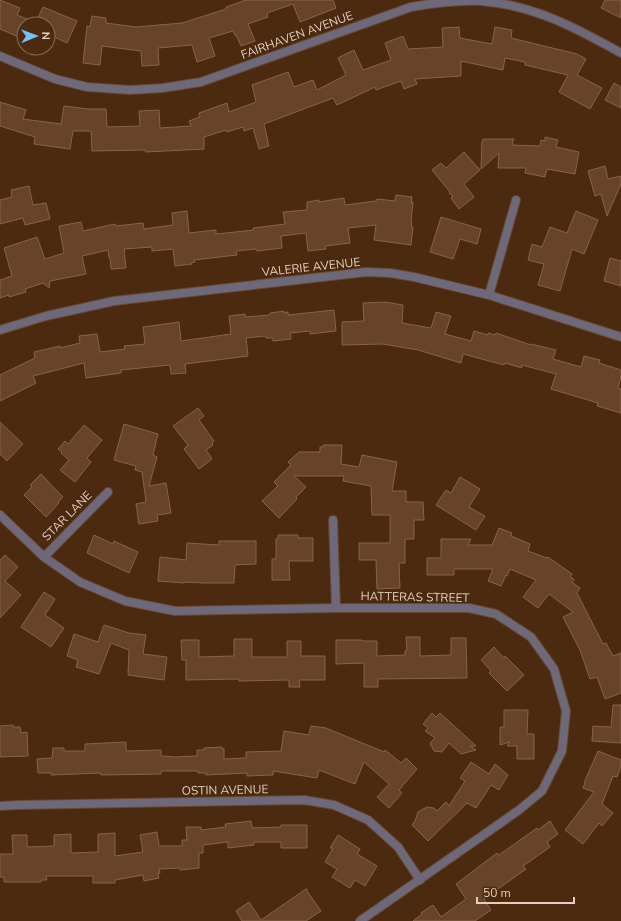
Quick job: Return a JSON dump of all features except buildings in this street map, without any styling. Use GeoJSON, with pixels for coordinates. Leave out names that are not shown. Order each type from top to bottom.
{"type":"FeatureCollection","features":[{"type":"Feature","properties":{"kind":"street","name":"FAIRHAVEN AVENUE"},"geometry":{"type":"LineString","coordinates":[[0,56],[55,79],[87,87],[130,90],[163,88],[201,82],[411,7],[446,1],[481,1],[516,6],[575,27],[621,52]]}},
{"type":"Feature","properties":{"kind":"street"},"geometry":{"type":"LineString","coordinates":[[489,295],[516,200]]}},
{"type":"Feature","properties":{"kind":"street","name":"VALERIE AVENUE"},"geometry":{"type":"LineString","coordinates":[[0,330],[46,316],[114,300],[366,272],[390,273],[414,277],[489,295],[621,337]]}},
{"type":"Feature","properties":{"kind":"street","name":"STAR LANE"},"geometry":{"type":"LineString","coordinates":[[44,557],[108,492]]}},
{"type":"Feature","properties":{"kind":"street","name":"HATTERAS STREET"},"geometry":{"type":"LineString","coordinates":[[0,515],[44,557],[80,582],[125,601],[175,611],[336,608],[469,608],[496,614],[531,637],[554,669],[566,711],[562,751],[542,791],[519,810],[360,921]]}},
{"type":"Feature","properties":{"kind":"street"},"geometry":{"type":"LineString","coordinates":[[333,520],[336,608]]}},
{"type":"Feature","properties":{"kind":"street","name":"OSTIN AVENUE"},"geometry":{"type":"LineString","coordinates":[[0,806],[304,800],[334,805],[368,820],[398,847],[420,880]]}}]}
